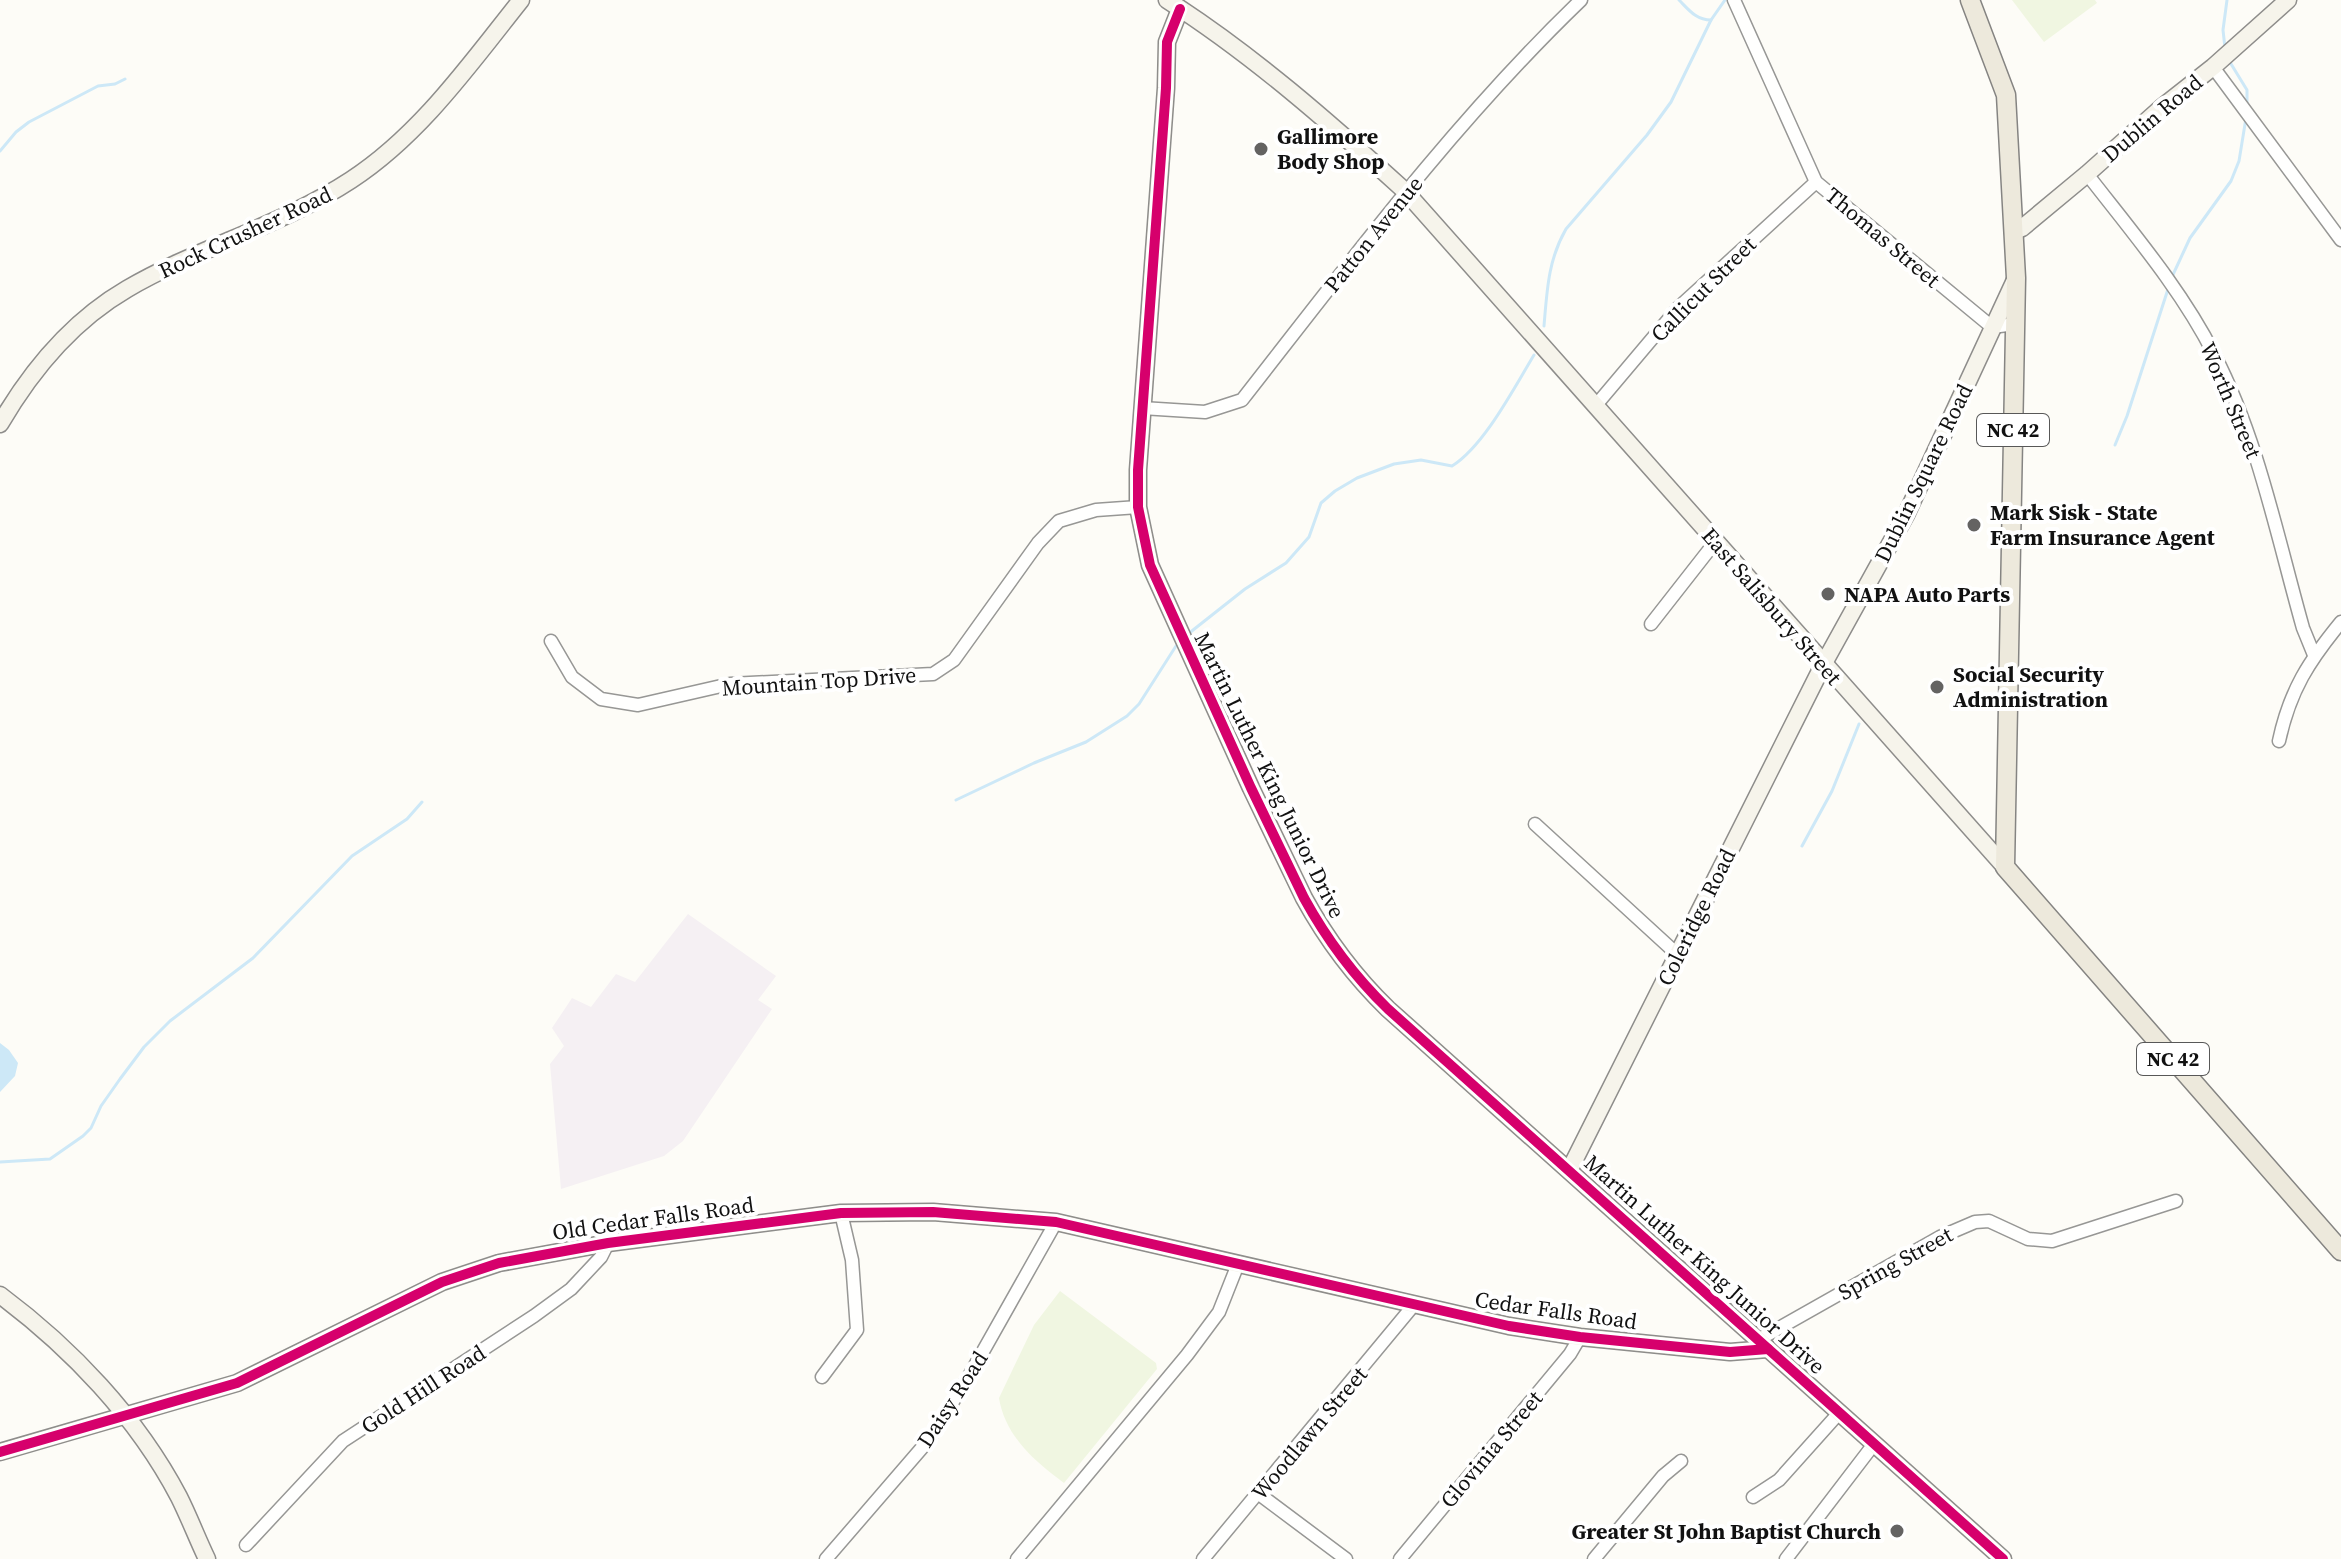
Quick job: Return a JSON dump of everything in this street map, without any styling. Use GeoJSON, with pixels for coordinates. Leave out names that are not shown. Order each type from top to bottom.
{"type":"FeatureCollection","features":[{"type":"Feature","properties":{"kind":"main road","name":"NC 42"},"geometry":{"type":"LineString","coordinates":[[1970,0],[2006,95],[2016,278],[2005,867]]}},
{"type":"Feature","properties":{"kind":"main road","name":"East Salisbury Street"},"geometry":{"type":"LineString","coordinates":[[2005,867],[2341,1251]]}},
{"type":"Feature","properties":{"kind":"street","name":"Rock Crusher Road"},"geometry":{"type":"LineString","coordinates":[[0,424],[46,356],[74,328],[115,297],[166,270],[300,210],[355,178],[421,119],[452,86],[521,0]]}},
{"type":"Feature","properties":{"kind":"street","name":"Patton Avenue"},"geometry":{"type":"LineString","coordinates":[[1142,408],[1205,412],[1242,400],[1405,191],[1537,43],[1581,0]]}},
{"type":"Feature","properties":{"kind":"street","name":"Thomas Street"},"geometry":{"type":"LineString","coordinates":[[1734,0],[1816,182],[1992,327]]}},
{"type":"Feature","properties":{"kind":"street","name":"Dublin Road"},"geometry":{"type":"LineString","coordinates":[[2013,232],[2022,228],[2087,174],[2288,0]]}},
{"type":"Feature","properties":{"kind":"street","name":"East Salisbury Street"},"geometry":{"type":"LineString","coordinates":[[1173,4],[1327,120],[1405,191],[2005,867]]}},
{"type":"Feature","properties":{"kind":"street","name":"Martin Luther King Junior Drive"},"geometry":{"type":"LineString","coordinates":[[1173,4],[1166,49],[1138,507],[1145,547],[1164,599],[1272,834],[1321,928],[1355,974],[1388,1009],[2003,1559]]}},
{"type":"Feature","properties":{"kind":"street"},"geometry":{"type":"LineString","coordinates":[[2213,67],[2341,240]]}},
{"type":"Feature","properties":{"kind":"street","name":"Worth Street"},"geometry":{"type":"LineString","coordinates":[[2087,174],[2161,270],[2216,357],[2253,446],[2303,628],[2314,655]]}},
{"type":"Feature","properties":{"kind":"street","name":"Callicut Street"},"geometry":{"type":"LineString","coordinates":[[1597,404],[1678,308],[1816,182]]}},
{"type":"Feature","properties":{"kind":"street","name":"Dublin Square Road"},"geometry":{"type":"LineString","coordinates":[[1823,665],[1906,515],[2016,278]]}},
{"type":"Feature","properties":{"kind":"street"},"geometry":{"type":"LineString","coordinates":[[1992,327],[2015,324]]}},
{"type":"Feature","properties":{"kind":"street","name":"Mountain Top Drive"},"geometry":{"type":"LineString","coordinates":[[551,641],[572,677],[601,699],[638,705],[730,684],[933,674],[954,660],[1038,543],[1059,521],[1096,510],[1138,507]]}},
{"type":"Feature","properties":{"kind":"street"},"geometry":{"type":"LineString","coordinates":[[1651,624],[1716,541]]}},
{"type":"Feature","properties":{"kind":"street"},"geometry":{"type":"LineString","coordinates":[[2279,741],[2294,690],[2314,655],[2341,622]]}},
{"type":"Feature","properties":{"kind":"street","name":"Coleridge Road"},"geometry":{"type":"LineString","coordinates":[[1570,1169],[1823,665]]}},
{"type":"Feature","properties":{"kind":"street"},"geometry":{"type":"LineString","coordinates":[[1535,824],[1678,955]]}},
{"type":"Feature","properties":{"kind":"street","name":"Spring Street"},"geometry":{"type":"LineString","coordinates":[[1763,1345],[1940,1237],[1975,1222],[1989,1221],[2028,1239],[2052,1241],[2176,1201]]}},
{"type":"Feature","properties":{"kind":"street","name":"Old Cedar Falls Road"},"geometry":{"type":"LineString","coordinates":[[0,1452],[237,1383],[415,1294],[473,1270],[608,1243],[841,1213],[933,1212],[1056,1222],[1340,1288]]}},
{"type":"Feature","properties":{"kind":"street"},"geometry":{"type":"LineString","coordinates":[[822,1377],[857,1330],[852,1260],[841,1213]]}},
{"type":"Feature","properties":{"kind":"street","name":"Daisy Road"},"geometry":{"type":"LineString","coordinates":[[826,1559],[927,1442],[968,1378],[1056,1222]]}},
{"type":"Feature","properties":{"kind":"street","name":"Gold Hill Road"},"geometry":{"type":"LineString","coordinates":[[246,1545],[343,1441],[571,1289],[601,1257],[608,1243]]}},
{"type":"Feature","properties":{"kind":"street"},"geometry":{"type":"LineString","coordinates":[[1017,1559],[1219,1312],[1238,1264]]}},
{"type":"Feature","properties":{"kind":"street","name":"Cedar Falls Road"},"geometry":{"type":"LineString","coordinates":[[1340,1288],[1509,1326],[1580,1337],[1730,1352],[1763,1345]]}},
{"type":"Feature","properties":{"kind":"street"},"geometry":{"type":"LineString","coordinates":[[0,1295],[60,1343],[126,1417],[179,1497],[207,1559]]}},
{"type":"Feature","properties":{"kind":"street","name":"Woodlawn Street"},"geometry":{"type":"LineString","coordinates":[[1203,1559],[1413,1306]]}},
{"type":"Feature","properties":{"kind":"street","name":"Glovinia Street"},"geometry":{"type":"LineString","coordinates":[[1400,1559],[1570,1354],[1580,1337]]}},
{"type":"Feature","properties":{"kind":"street"},"geometry":{"type":"LineString","coordinates":[[1753,1497],[1779,1480],[1839,1413]]}},
{"type":"Feature","properties":{"kind":"street"},"geometry":{"type":"LineString","coordinates":[[1786,1559],[1874,1444]]}},
{"type":"Feature","properties":{"kind":"street"},"geometry":{"type":"LineString","coordinates":[[1594,1559],[1663,1476],[1681,1461]]}},
{"type":"Feature","properties":{"kind":"street"},"geometry":{"type":"LineString","coordinates":[[1259,1494],[1346,1559]]}},
{"type":"Feature","properties":{"kind":"shaded area"},"geometry":{"type":"Polygon","coordinates":[[[688,914],[776,976],[758,1000],[772,1009],[683,1141],[664,1156],[561,1189],[550,1064],[564,1046],[552,1028],[572,998],[591,1007],[616,974],[635,982],[688,914]]]}},
{"type":"Feature","properties":{"kind":"green space"},"geometry":{"type":"Polygon","coordinates":[[[2012,0],[2095,0],[2097,3],[2044,42],[2012,0]]]}},
{"type":"Feature","properties":{"kind":"green space"},"geometry":{"type":"Polygon","coordinates":[[[1060,1291],[1156,1363],[1157,1369],[1064,1483],[1023,1447],[1002,1412],[999,1398],[1034,1325],[1060,1291]]]}},
{"type":"Feature","properties":{"kind":"water"},"geometry":{"type":"Polygon","coordinates":[[[0,1043],[18,1063],[15,1076],[0,1092],[0,1043]]]}},
{"type":"Feature","properties":{"kind":"waterway"},"geometry":{"type":"LineString","coordinates":[[1679,0],[1697,16],[1711,20]]}},
{"type":"Feature","properties":{"kind":"waterway"},"geometry":{"type":"LineString","coordinates":[[1544,326],[1552,264],[1566,229],[1647,135],[1671,102],[1711,20],[1725,0]]}},
{"type":"Feature","properties":{"kind":"waterway"},"geometry":{"type":"LineString","coordinates":[[2225,48],[2223,30],[2227,0]]}},
{"type":"Feature","properties":{"kind":"waterway"},"geometry":{"type":"LineString","coordinates":[[2228,59],[2247,90],[2247,106]]}},
{"type":"Feature","properties":{"kind":"waterway"},"geometry":{"type":"LineString","coordinates":[[0,151],[29,122],[98,86],[125,79]]}},
{"type":"Feature","properties":{"kind":"waterway"},"geometry":{"type":"LineString","coordinates":[[2171,279],[2190,238],[2231,181],[2239,161],[2246,118]]}},
{"type":"Feature","properties":{"kind":"waterway"},"geometry":{"type":"LineString","coordinates":[[2115,445],[2169,286]]}},
{"type":"Feature","properties":{"kind":"waterway"},"geometry":{"type":"LineString","coordinates":[[1188,634],[1245,589],[1286,563],[1309,537],[1321,503],[1335,491],[1357,478],[1394,464],[1421,460],[1452,466],[1464,457],[1498,415],[1534,355]]}},
{"type":"Feature","properties":{"kind":"waterway"},"geometry":{"type":"LineString","coordinates":[[956,800],[1086,742],[1127,716],[1139,704],[1176,646]]}},
{"type":"Feature","properties":{"kind":"waterway"},"geometry":{"type":"LineString","coordinates":[[1802,846],[1832,791],[1859,724]]}},
{"type":"Feature","properties":{"kind":"waterway"},"geometry":{"type":"LineString","coordinates":[[0,1162],[50,1159],[83,1136],[144,1047],[170,1021],[253,958],[352,856],[407,819],[422,802]]}},
{"type":"Feature","properties":{"kind":"cycle path"},"geometry":{"type":"LineString","coordinates":[[1180,9],[1167,42],[1138,507],[1150,565],[1304,898],[1342,957],[1388,1009],[2003,1559]]}},
{"type":"Feature","properties":{"kind":"cycle path"},"geometry":{"type":"LineString","coordinates":[[0,1452],[237,1383],[442,1282],[499,1263],[608,1243],[841,1213],[933,1212],[1056,1222],[1509,1326],[1580,1337],[1730,1352],[1768,1349]]}},
{"type":"Feature","properties":{"kind":"place","name":"Gallimore Body Shop"},"geometry":{"type":"Point","coordinates":[1261,149]}},
{"type":"Feature","properties":{"kind":"place","name":"Mark Sisk - State Farm Insurance Agent"},"geometry":{"type":"Point","coordinates":[1974,525]}},
{"type":"Feature","properties":{"kind":"place","name":"NAPA Auto Parts"},"geometry":{"type":"Point","coordinates":[1828,594]}},
{"type":"Feature","properties":{"kind":"place","name":"Social Security Administration"},"geometry":{"type":"Point","coordinates":[1937,687]}},
{"type":"Feature","properties":{"kind":"place","name":"Greater St John Baptist Church"},"geometry":{"type":"Point","coordinates":[1897,1531]}}]}
